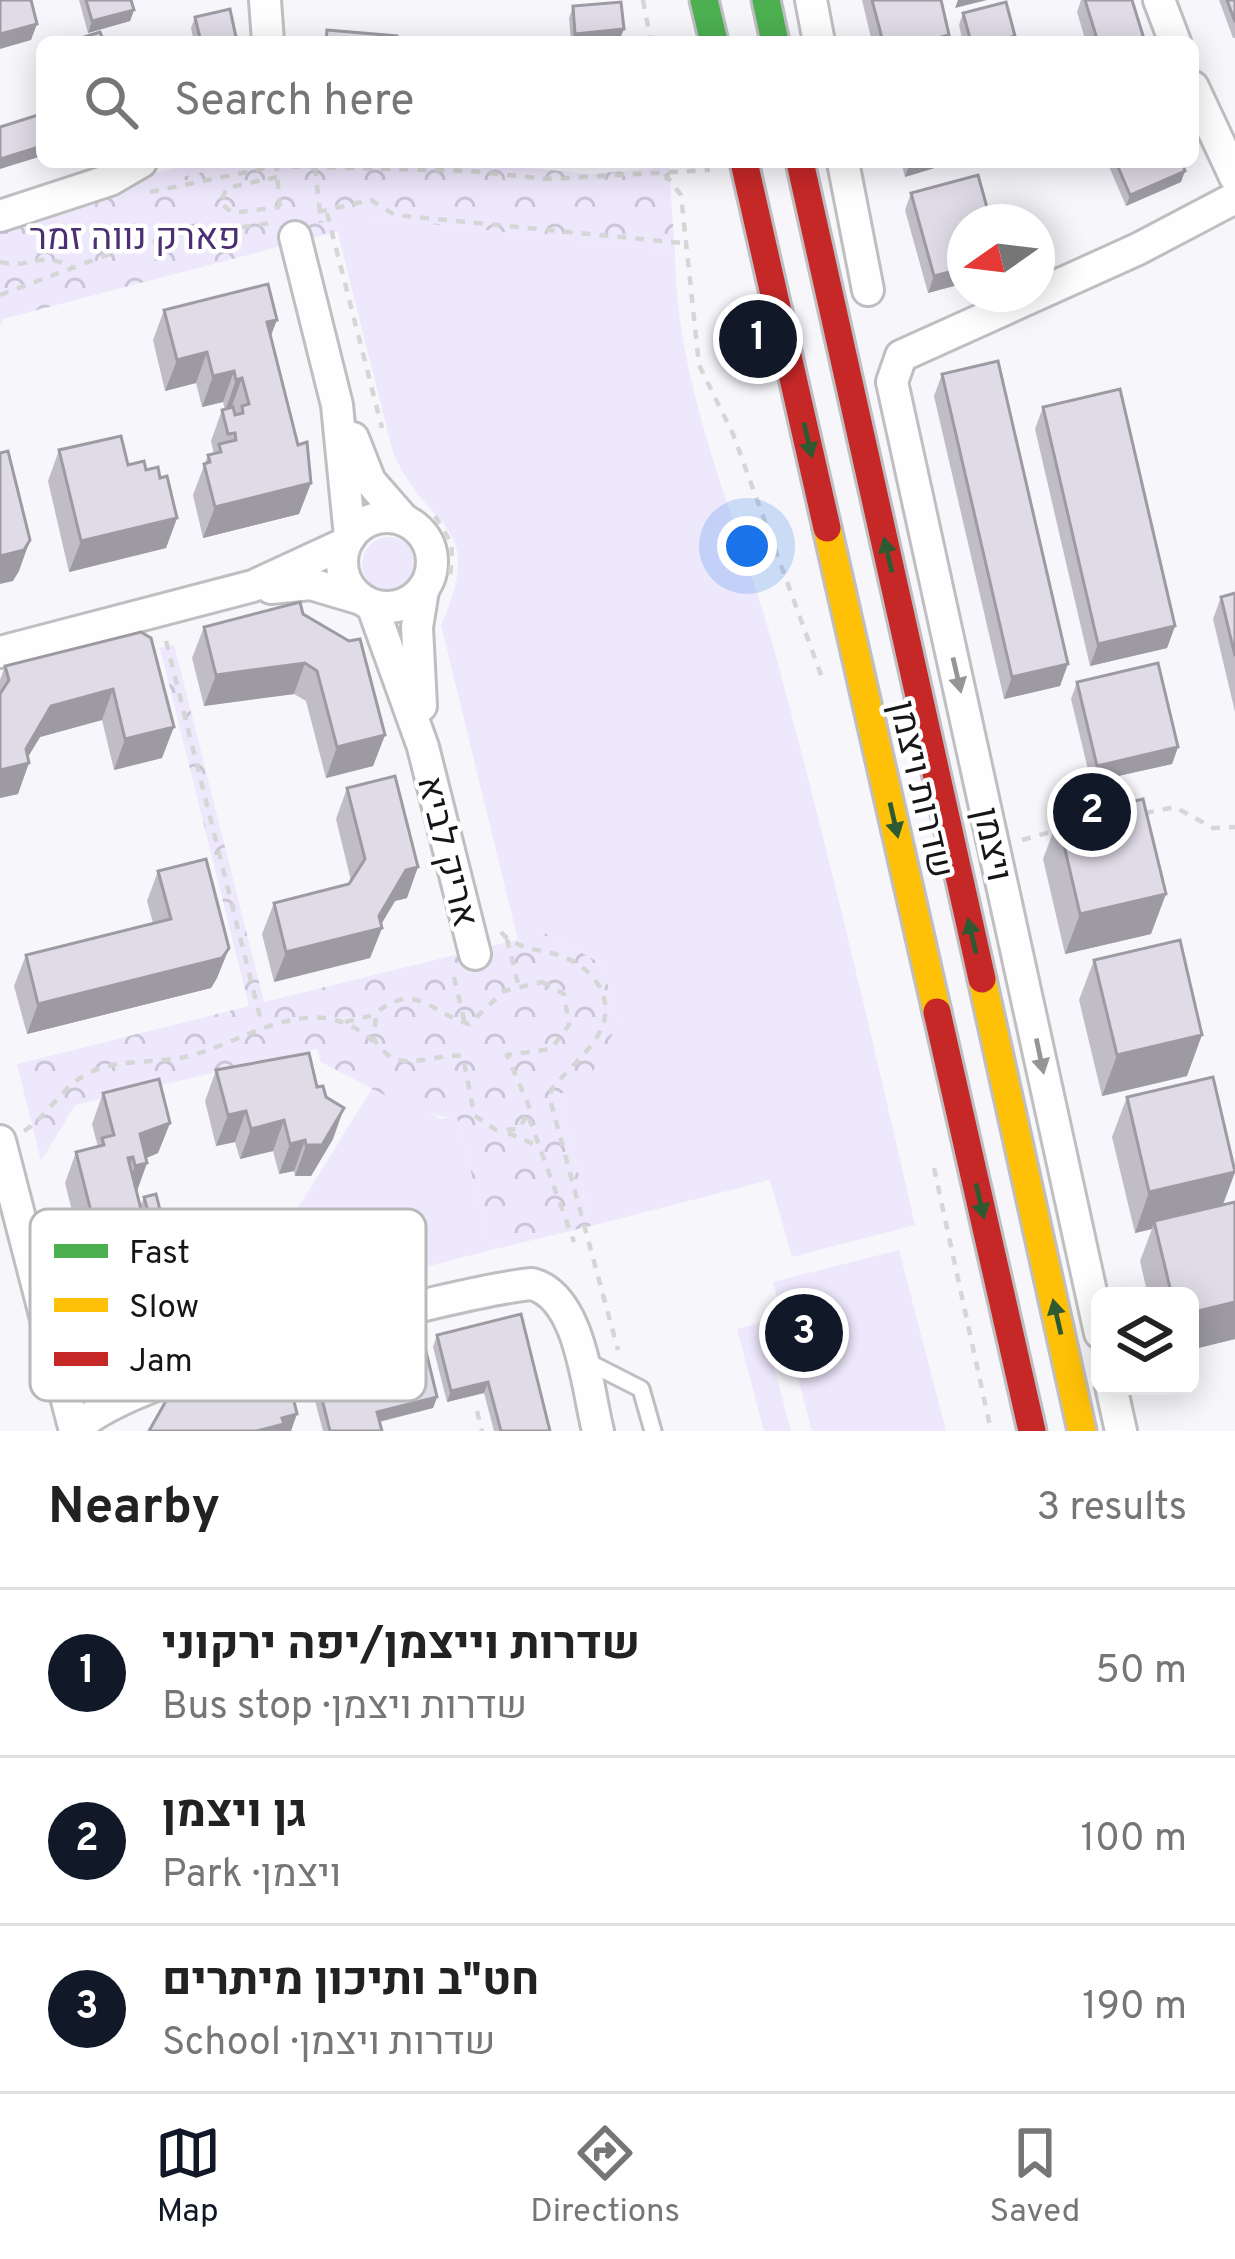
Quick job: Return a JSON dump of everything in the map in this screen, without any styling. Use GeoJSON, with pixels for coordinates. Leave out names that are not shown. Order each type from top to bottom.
{"type":"FeatureCollection","features":[{"type":"Feature","properties":{"kind":"main road"},"geometry":{"type":"LineString","coordinates":[[704,0],[713,36]]}},
{"type":"Feature","properties":{"kind":"main road"},"geometry":{"type":"LineString","coordinates":[[766,0],[774,36]]}},
{"type":"Feature","properties":{"kind":"main road","name":"שדרות ויצמן"},"geometry":{"type":"LineString","coordinates":[[746,168],[1032,1431]]}},
{"type":"Feature","properties":{"kind":"main road","name":"שדרות ויצמן"},"geometry":{"type":"LineString","coordinates":[[801,168],[1082,1431]]}},
{"type":"Feature","properties":{"kind":"street"},"geometry":{"type":"LineString","coordinates":[[265,0],[268,36]]}},
{"type":"Feature","properties":{"kind":"street"},"geometry":{"type":"LineString","coordinates":[[811,0],[818,36]]}},
{"type":"Feature","properties":{"kind":"street"},"geometry":{"type":"LineString","coordinates":[[1160,0],[1173,36]]}},
{"type":"Feature","properties":{"kind":"street"},"geometry":{"type":"LineString","coordinates":[[1199,100],[1235,178]]}},
{"type":"Feature","properties":{"kind":"street"},"geometry":{"type":"LineString","coordinates":[[0,217],[110,180],[131,168]]}},
{"type":"Feature","properties":{"kind":"street"},"geometry":{"type":"LineString","coordinates":[[844,168],[868,290]]}},
{"type":"Feature","properties":{"kind":"street","name":"ויצמן"},"geometry":{"type":"LineString","coordinates":[[1091,1291],[892,382],[901,356],[1138,249],[1235,198]]}},
{"type":"Feature","properties":{"kind":"street"},"geometry":{"type":"LineString","coordinates":[[254,586],[311,584],[399,606],[433,595],[431,550],[413,514],[370,481],[337,405],[288,229]]}},
{"type":"Feature","properties":{"kind":"street"},"geometry":{"type":"LineString","coordinates":[[337,405],[348,540],[343,572],[365,601]]}},
{"type":"Feature","properties":{"kind":"street"},"geometry":{"type":"LineString","coordinates":[[0,652],[254,586],[348,540],[374,519],[413,514]]}},
{"type":"Feature","properties":{"kind":"street","name":"אריק לביא"},"geometry":{"type":"LineString","coordinates":[[433,595],[417,627],[423,748],[462,957]]}},
{"type":"Feature","properties":{"kind":"street","name":"אריק לביא"},"geometry":{"type":"LineString","coordinates":[[365,601],[423,748]]}},
{"type":"Feature","properties":{"kind":"street"},"geometry":{"type":"LineString","coordinates":[[12,1136],[30,1226]]}},
{"type":"Feature","properties":{"kind":"street"},"geometry":{"type":"LineString","coordinates":[[426,1309],[515,1286],[546,1288],[568,1318],[598,1431]]}},
{"type":"Feature","properties":{"kind":"street"},"geometry":{"type":"LineString","coordinates":[[1114,1395],[1121,1431]]}},
{"type":"Feature","properties":{"kind":"street"},"geometry":{"type":"LineString","coordinates":[[68,1401],[76,1431],[115,1401]]}},
{"type":"Feature","properties":{"kind":"lane"},"geometry":{"type":"LineString","coordinates":[[578,1358],[641,1389],[652,1431]]}},
{"type":"Feature","properties":{"kind":"path"},"geometry":{"type":"LineString","coordinates":[[643,0],[650,36]]}},
{"type":"Feature","properties":{"kind":"path"},"geometry":{"type":"LineString","coordinates":[[139,195],[258,168]]}},
{"type":"Feature","properties":{"kind":"path"},"geometry":{"type":"LineString","coordinates":[[276,168],[280,207],[233,213],[221,208],[221,194],[227,188],[277,177]]}},
{"type":"Feature","properties":{"kind":"path"},"geometry":{"type":"LineString","coordinates":[[387,168],[546,179],[718,168]]}},
{"type":"Feature","properties":{"kind":"path"},"geometry":{"type":"LineString","coordinates":[[665,174],[680,195],[699,365],[733,434],[826,691]]}},
{"type":"Feature","properties":{"kind":"path"},"geometry":{"type":"LineString","coordinates":[[383,434],[326,211],[371,200],[395,215],[682,243]]}},
{"type":"Feature","properties":{"kind":"path"},"geometry":{"type":"LineString","coordinates":[[0,295],[172,237],[288,229]]}},
{"type":"Feature","properties":{"kind":"path"},"geometry":{"type":"LineString","coordinates":[[0,262],[16,265],[48,256],[72,267]]}},
{"type":"Feature","properties":{"kind":"path"},"geometry":{"type":"LineString","coordinates":[[413,514],[446,530],[452,544],[454,562],[433,595]]}},
{"type":"Feature","properties":{"kind":"path"},"geometry":{"type":"LineString","coordinates":[[165,638],[262,1025]]}},
{"type":"Feature","properties":{"kind":"path"},"geometry":{"type":"LineString","coordinates":[[1129,816],[1175,806],[1213,828],[1235,827]]}},
{"type":"Feature","properties":{"kind":"path"},"geometry":{"type":"LineString","coordinates":[[996,851],[1060,830]]}},
{"type":"Feature","properties":{"kind":"path"},"geometry":{"type":"LineString","coordinates":[[498,927],[507,939],[518,984]]}},
{"type":"Feature","properties":{"kind":"path"},"geometry":{"type":"LineString","coordinates":[[507,939],[579,964],[604,995],[606,1017],[600,1032],[551,1090],[551,1103],[605,1310]]}},
{"type":"Feature","properties":{"kind":"path"},"geometry":{"type":"LineString","coordinates":[[462,957],[465,1024]]}},
{"type":"Feature","properties":{"kind":"path"},"geometry":{"type":"LineString","coordinates":[[465,1024],[518,984],[551,985],[570,1007],[569,1025],[557,1045],[539,1053],[508,1054],[528,1097],[536,1145],[574,1242]]}},
{"type":"Feature","properties":{"kind":"path"},"geometry":{"type":"LineString","coordinates":[[12,1136],[88,1073],[202,1052],[262,1025],[310,1017],[345,1022],[376,1013],[397,1000],[422,998],[465,1024]]}},
{"type":"Feature","properties":{"kind":"path"},"geometry":{"type":"LineString","coordinates":[[376,1013],[372,1032],[378,1046]]}},
{"type":"Feature","properties":{"kind":"path"},"geometry":{"type":"LineString","coordinates":[[345,1022],[403,1063],[463,1056],[475,1114],[536,1145]]}},
{"type":"Feature","properties":{"kind":"path"},"geometry":{"type":"LineString","coordinates":[[504,1132],[519,1129],[530,1118]]}},
{"type":"Feature","properties":{"kind":"path"},"geometry":{"type":"LineString","coordinates":[[934,1167],[991,1431]]}},
{"type":"Feature","properties":{"kind":"path"},"geometry":{"type":"LineString","coordinates":[[477,1412],[482,1431]]}},
{"type":"Feature","properties":{"kind":"green space"},"geometry":{"type":"Polygon","coordinates":[[[148,168],[155,173],[222,168],[128,190],[127,183],[148,168]]]}},
{"type":"Feature","properties":{"kind":"green space","name":"פארק נווה זמר"},"geometry":{"type":"Polygon","coordinates":[[[221,168],[529,168],[591,174],[669,168],[675,251],[385,219],[3,319],[0,326],[0,233],[126,190],[221,168]]]}},
{"type":"Feature","properties":{"kind":"green space"},"geometry":{"type":"Polygon","coordinates":[[[385,219],[675,251],[685,353],[697,403],[793,721],[915,1225],[792,1257],[770,1180],[591,1226],[559,1093],[618,1024],[602,964],[545,933],[518,940],[441,625],[454,590],[455,545],[393,452],[337,230],[385,219]]]}},
{"type":"Feature","properties":{"kind":"green space"},"geometry":{"type":"Polygon","coordinates":[[[389,537],[408,545],[416,564],[408,583],[389,591],[370,583],[362,564],[370,545],[389,537]]]}},
{"type":"Feature","properties":{"kind":"green space"},"geometry":{"type":"Polygon","coordinates":[[[174,644],[264,1002],[545,933],[602,964],[618,1024],[585,1086],[559,1094],[591,1226],[491,1250],[457,1117],[426,1113],[389,1097],[321,1062],[317,1049],[75,1105],[41,1161],[17,1064],[249,1006],[160,648],[174,644]]]}},
{"type":"Feature","properties":{"kind":"green space"},"geometry":{"type":"Polygon","coordinates":[[[373,1087],[441,1119],[457,1116],[491,1250],[426,1267],[426,1209],[297,1209],[373,1087]]]}},
{"type":"Feature","properties":{"kind":"green space"},"geometry":{"type":"Polygon","coordinates":[[[899,1250],[946,1431],[812,1431],[773,1282],[899,1250]]]}},
{"type":"Feature","properties":{"kind":"green space"},"geometry":{"type":"Polygon","coordinates":[[[762,1322],[791,1431],[764,1431],[737,1329],[762,1322]]]}},
{"type":"Feature","properties":{"kind":"building"},"geometry":{"type":"Polygon","coordinates":[[[0,0],[31,0],[37,24],[0,34],[0,0]]]}},
{"type":"Feature","properties":{"kind":"building"},"geometry":{"type":"Polygon","coordinates":[[[86,0],[131,0],[134,10],[92,21],[86,0]]]}},
{"type":"Feature","properties":{"kind":"building"},"geometry":{"type":"Polygon","coordinates":[[[872,0],[941,0],[949,35],[881,36],[872,0]]]}},
{"type":"Feature","properties":{"kind":"building"},"geometry":{"type":"Polygon","coordinates":[[[1085,0],[1132,0],[1143,36],[1096,36],[1085,0]]]}},
{"type":"Feature","properties":{"kind":"building"},"geometry":{"type":"Polygon","coordinates":[[[621,2],[624,29],[575,34],[573,6],[621,2]]]}},
{"type":"Feature","properties":{"kind":"building"},"geometry":{"type":"Polygon","coordinates":[[[1006,2],[1015,36],[969,36],[963,13],[1006,2]]]}},
{"type":"Feature","properties":{"kind":"building"},"geometry":{"type":"Polygon","coordinates":[[[230,9],[236,36],[200,36],[195,17],[230,9]]]}},
{"type":"Feature","properties":{"kind":"building"},"geometry":{"type":"Polygon","coordinates":[[[327,30],[397,36],[326,36],[327,30]]]}},
{"type":"Feature","properties":{"kind":"building"},"geometry":{"type":"Polygon","coordinates":[[[36,116],[36,148],[0,159],[0,127],[36,116]]]}},
{"type":"Feature","properties":{"kind":"building"},"geometry":{"type":"Polygon","coordinates":[[[1119,168],[1184,168],[1185,171],[1130,195],[1119,168]]]}},
{"type":"Feature","properties":{"kind":"building"},"geometry":{"type":"Polygon","coordinates":[[[978,175],[986,204],[947,204],[947,273],[934,276],[911,193],[978,175]]]}},
{"type":"Feature","properties":{"kind":"building"},"geometry":{"type":"Polygon","coordinates":[[[268,284],[277,320],[267,322],[298,445],[307,442],[311,483],[215,507],[204,464],[210,462],[208,455],[221,452],[219,444],[236,440],[235,433],[228,434],[222,410],[233,407],[235,415],[249,404],[242,378],[236,380],[234,371],[213,376],[207,352],[177,360],[164,310],[268,284]]]}},
{"type":"Feature","properties":{"kind":"building"},"geometry":{"type":"Polygon","coordinates":[[[998,361],[1068,664],[1012,677],[942,374],[998,361]]]}},
{"type":"Feature","properties":{"kind":"building"},"geometry":{"type":"Polygon","coordinates":[[[1120,389],[1175,626],[1098,644],[1043,407],[1120,389]]]}},
{"type":"Feature","properties":{"kind":"building"},"geometry":{"type":"Polygon","coordinates":[[[121,436],[128,465],[144,461],[146,470],[158,467],[160,478],[167,476],[177,518],[81,541],[59,450],[121,436]]]}},
{"type":"Feature","properties":{"kind":"building"},"geometry":{"type":"Polygon","coordinates":[[[8,451],[30,540],[24,550],[0,556],[0,453],[8,451]]]}},
{"type":"Feature","properties":{"kind":"building"},"geometry":{"type":"Polygon","coordinates":[[[1235,593],[1235,656],[1221,597],[1235,593]]]}},
{"type":"Feature","properties":{"kind":"building"},"geometry":{"type":"Polygon","coordinates":[[[300,602],[303,614],[349,641],[360,639],[385,735],[337,747],[317,671],[305,663],[216,675],[204,627],[300,602]]]}},
{"type":"Feature","properties":{"kind":"building"},"geometry":{"type":"Polygon","coordinates":[[[141,632],[151,638],[174,727],[125,739],[113,689],[51,706],[26,749],[29,763],[0,770],[0,694],[9,680],[5,666],[141,632]]]}},
{"type":"Feature","properties":{"kind":"building"},"geometry":{"type":"Polygon","coordinates":[[[1158,663],[1178,747],[1097,766],[1077,682],[1158,663]]]}},
{"type":"Feature","properties":{"kind":"building"},"geometry":{"type":"Polygon","coordinates":[[[395,776],[418,867],[406,870],[379,916],[382,928],[286,952],[274,903],[349,884],[365,859],[347,788],[395,776]]]}},
{"type":"Feature","properties":{"kind":"building"},"geometry":{"type":"Polygon","coordinates":[[[1143,799],[1166,894],[1080,914],[1058,819],[1143,799]]]}},
{"type":"Feature","properties":{"kind":"building"},"geometry":{"type":"Polygon","coordinates":[[[206,859],[229,948],[222,958],[38,1004],[26,955],[171,919],[158,871],[206,859]]]}},
{"type":"Feature","properties":{"kind":"building"},"geometry":{"type":"Polygon","coordinates":[[[1180,940],[1202,1035],[1117,1055],[1094,960],[1180,940]]]}},
{"type":"Feature","properties":{"kind":"building"},"geometry":{"type":"Polygon","coordinates":[[[309,1053],[317,1087],[323,1086],[326,1097],[344,1108],[322,1145],[306,1145],[305,1140],[290,1144],[284,1120],[251,1129],[246,1111],[228,1115],[216,1070],[309,1053]]]}},
{"type":"Feature","properties":{"kind":"building"},"geometry":{"type":"Polygon","coordinates":[[[1213,1077],[1235,1172],[1149,1192],[1127,1097],[1213,1077]]]}},
{"type":"Feature","properties":{"kind":"building"},"geometry":{"type":"Polygon","coordinates":[[[159,1079],[170,1123],[140,1134],[147,1163],[135,1166],[133,1157],[128,1158],[141,1209],[90,1209],[76,1152],[104,1145],[102,1138],[114,1135],[103,1093],[159,1079]]]}},
{"type":"Feature","properties":{"kind":"building"},"geometry":{"type":"Polygon","coordinates":[[[156,1194],[160,1209],[147,1209],[144,1197],[156,1194]]]}},
{"type":"Feature","properties":{"kind":"building"},"geometry":{"type":"Polygon","coordinates":[[[1235,1202],[1235,1302],[1199,1311],[1199,1287],[1170,1287],[1154,1221],[1235,1202]]]}},
{"type":"Feature","properties":{"kind":"building"},"geometry":{"type":"Polygon","coordinates":[[[521,1314],[550,1431],[501,1431],[488,1382],[451,1391],[437,1335],[521,1314]]]}},
{"type":"Feature","properties":{"kind":"building"},"geometry":{"type":"Polygon","coordinates":[[[426,1351],[437,1397],[426,1400],[426,1351]]]}},
{"type":"Feature","properties":{"kind":"building"},"geometry":{"type":"Polygon","coordinates":[[[166,1401],[294,1401],[297,1414],[282,1418],[284,1424],[257,1431],[149,1431],[166,1401]]]}},
{"type":"Feature","properties":{"kind":"building"},"geometry":{"type":"Polygon","coordinates":[[[322,1401],[421,1401],[377,1412],[382,1431],[330,1431],[322,1401]]]}},
{"type":"Feature","properties":{"kind":"traffic: fast"},"geometry":{"type":"LineString","coordinates":[[704,0],[713,36]]}},
{"type":"Feature","properties":{"kind":"traffic: fast"},"geometry":{"type":"LineString","coordinates":[[766,0],[774,36]]}},
{"type":"Feature","properties":{"kind":"traffic: slow"},"geometry":{"type":"LineString","coordinates":[[827,528],[937,1012]]}},
{"type":"Feature","properties":{"kind":"traffic: slow"},"geometry":{"type":"LineString","coordinates":[[982,979],[1082,1431]]}},
{"type":"Feature","properties":{"kind":"traffic: jam"},"geometry":{"type":"LineString","coordinates":[[745,168],[827,528]]}},
{"type":"Feature","properties":{"kind":"traffic: jam"},"geometry":{"type":"LineString","coordinates":[[801,168],[982,979]]}},
{"type":"Feature","properties":{"kind":"traffic: jam"},"geometry":{"type":"LineString","coordinates":[[937,1012],[1032,1431]]}},
{"type":"Feature","properties":{"kind":"place","name":"שדרות וייצמן/יפה ירקוני"},"geometry":{"type":"Point","coordinates":[758,339]}},
{"type":"Feature","properties":{"kind":"place","name":"גן ויצמן"},"geometry":{"type":"Point","coordinates":[1092,812]}},
{"type":"Feature","properties":{"kind":"place","name":"חט\"ב ותיכון מיתרים"},"geometry":{"type":"Point","coordinates":[804,1333]}}]}
